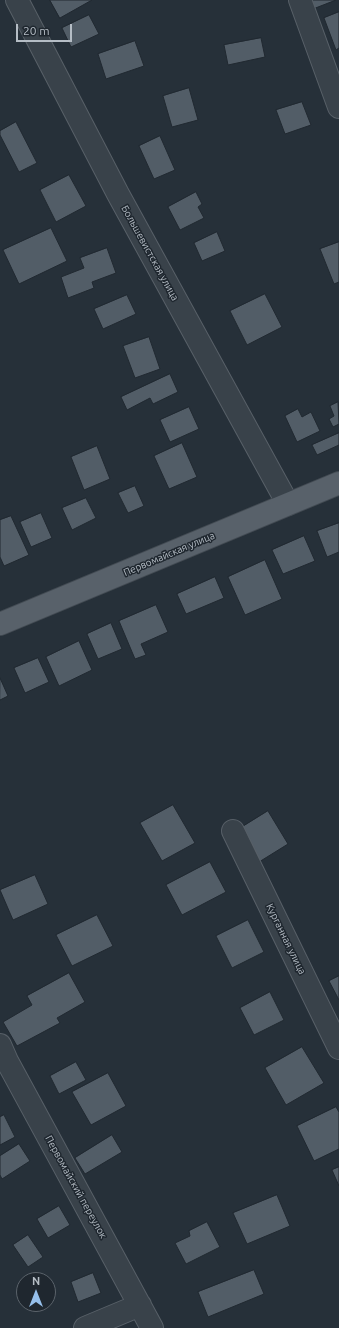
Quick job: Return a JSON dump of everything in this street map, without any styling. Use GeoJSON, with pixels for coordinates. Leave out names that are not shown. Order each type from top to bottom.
{"type":"FeatureCollection","features":[{"type":"Feature","properties":{"kind":"main road","name":"Первомайская улица"},"geometry":{"type":"LineString","coordinates":[[0,624],[339,484]]}},
{"type":"Feature","properties":{"kind":"street","name":"Большевистская улица"},"geometry":{"type":"LineString","coordinates":[[17,0],[118,194],[288,504]]}},
{"type":"Feature","properties":{"kind":"street"},"geometry":{"type":"LineString","coordinates":[[300,0],[339,107]]}},
{"type":"Feature","properties":{"kind":"street","name":"Курганная улица"},"geometry":{"type":"LineString","coordinates":[[233,831],[339,1048]]}},
{"type":"Feature","properties":{"kind":"street","name":"Первомайский переулок"},"geometry":{"type":"LineString","coordinates":[[2,1058],[152,1328]]}},
{"type":"Feature","properties":{"kind":"street"},"geometry":{"type":"LineString","coordinates":[[85,1328],[140,1305]]}},
{"type":"Feature","properties":{"kind":"building"},"geometry":{"type":"Polygon","coordinates":[[[50,0],[92,0],[60,18],[50,0]]]}},
{"type":"Feature","properties":{"kind":"building"},"geometry":{"type":"Polygon","coordinates":[[[310,0],[336,0],[313,9],[310,0]]]}},
{"type":"Feature","properties":{"kind":"building"},"geometry":{"type":"Polygon","coordinates":[[[339,12],[339,48],[336,50],[324,18],[339,12]]]}},
{"type":"Feature","properties":{"kind":"building"},"geometry":{"type":"Polygon","coordinates":[[[89,15],[99,34],[71,47],[62,28],[89,15]]]}},
{"type":"Feature","properties":{"kind":"building"},"geometry":{"type":"Polygon","coordinates":[[[261,38],[265,57],[228,65],[224,45],[261,38]]]}},
{"type":"Feature","properties":{"kind":"building"},"geometry":{"type":"Polygon","coordinates":[[[135,41],[144,66],[106,79],[98,54],[135,41]]]}},
{"type":"Feature","properties":{"kind":"building"},"geometry":{"type":"Polygon","coordinates":[[[189,88],[198,120],[172,127],[163,96],[189,88]]]}},
{"type":"Feature","properties":{"kind":"building"},"geometry":{"type":"Polygon","coordinates":[[[302,102],[311,125],[285,134],[276,110],[302,102]]]}},
{"type":"Feature","properties":{"kind":"building"},"geometry":{"type":"Polygon","coordinates":[[[16,122],[37,163],[19,172],[0,135],[0,131],[16,122]]]}},
{"type":"Feature","properties":{"kind":"building"},"geometry":{"type":"Polygon","coordinates":[[[160,136],[175,170],[154,179],[139,146],[160,136]]]}},
{"type":"Feature","properties":{"kind":"building"},"geometry":{"type":"Polygon","coordinates":[[[69,175],[86,206],[56,222],[40,190],[69,175]]]}},
{"type":"Feature","properties":{"kind":"building"},"geometry":{"type":"Polygon","coordinates":[[[196,192],[202,204],[198,207],[204,218],[180,230],[168,207],[196,192]]]}},
{"type":"Feature","properties":{"kind":"building"},"geometry":{"type":"Polygon","coordinates":[[[51,228],[67,261],[19,284],[3,250],[51,228]]]}},
{"type":"Feature","properties":{"kind":"building"},"geometry":{"type":"Polygon","coordinates":[[[217,232],[225,251],[202,261],[194,243],[217,232]]]}},
{"type":"Feature","properties":{"kind":"building"},"geometry":{"type":"Polygon","coordinates":[[[339,242],[339,282],[334,284],[320,249],[339,242]]]}},
{"type":"Feature","properties":{"kind":"building"},"geometry":{"type":"Polygon","coordinates":[[[107,248],[116,273],[92,282],[94,288],[68,298],[61,277],[84,268],[80,258],[107,248]]]}},
{"type":"Feature","properties":{"kind":"building"},"geometry":{"type":"Polygon","coordinates":[[[265,294],[282,327],[247,345],[230,311],[265,294]]]}},
{"type":"Feature","properties":{"kind":"building"},"geometry":{"type":"Polygon","coordinates":[[[127,295],[136,314],[103,329],[94,309],[127,295]]]}},
{"type":"Feature","properties":{"kind":"building"},"geometry":{"type":"Polygon","coordinates":[[[149,337],[160,369],[135,378],[123,346],[149,337]]]}},
{"type":"Feature","properties":{"kind":"building"},"geometry":{"type":"Polygon","coordinates":[[[170,374],[178,392],[153,404],[150,398],[127,410],[121,397],[170,374]]]}},
{"type":"Feature","properties":{"kind":"building"},"geometry":{"type":"Polygon","coordinates":[[[338,402],[339,424],[333,427],[329,419],[334,416],[330,406],[338,402]]]}},
{"type":"Feature","properties":{"kind":"building"},"geometry":{"type":"Polygon","coordinates":[[[189,407],[199,429],[170,442],[160,420],[189,407]]]}},
{"type":"Feature","properties":{"kind":"building"},"geometry":{"type":"Polygon","coordinates":[[[298,409],[302,417],[311,412],[320,431],[297,442],[285,416],[298,409]]]}},
{"type":"Feature","properties":{"kind":"building"},"geometry":{"type":"Polygon","coordinates":[[[339,433],[339,445],[317,455],[312,445],[339,433]]]}},
{"type":"Feature","properties":{"kind":"building"},"geometry":{"type":"Polygon","coordinates":[[[182,443],[197,477],[169,489],[154,456],[182,443]]]}},
{"type":"Feature","properties":{"kind":"building"},"geometry":{"type":"Polygon","coordinates":[[[97,446],[110,479],[84,490],[71,457],[97,446]]]}},
{"type":"Feature","properties":{"kind":"building"},"geometry":{"type":"Polygon","coordinates":[[[135,486],[144,506],[128,513],[118,493],[135,486]]]}},
{"type":"Feature","properties":{"kind":"building"},"geometry":{"type":"Polygon","coordinates":[[[86,498],[96,518],[72,530],[62,508],[86,498]]]}},
{"type":"Feature","properties":{"kind":"building"},"geometry":{"type":"Polygon","coordinates":[[[41,513],[52,538],[31,547],[20,522],[41,513]]]}},
{"type":"Feature","properties":{"kind":"building"},"geometry":{"type":"Polygon","coordinates":[[[11,516],[29,555],[4,566],[0,557],[0,520],[11,516]]]}},
{"type":"Feature","properties":{"kind":"building"},"geometry":{"type":"Polygon","coordinates":[[[339,523],[339,552],[327,557],[317,531],[339,523]]]}},
{"type":"Feature","properties":{"kind":"building"},"geometry":{"type":"Polygon","coordinates":[[[304,536],[315,561],[283,574],[272,550],[304,536]]]}},
{"type":"Feature","properties":{"kind":"building"},"geometry":{"type":"Polygon","coordinates":[[[265,560],[282,599],[245,615],[228,577],[265,560]]]}},
{"type":"Feature","properties":{"kind":"building"},"geometry":{"type":"Polygon","coordinates":[[[215,577],[224,598],[186,614],[177,594],[215,577]]]}},
{"type":"Feature","properties":{"kind":"building"},"geometry":{"type":"Polygon","coordinates":[[[156,605],[168,632],[141,644],[146,655],[135,659],[119,621],[156,605]]]}},
{"type":"Feature","properties":{"kind":"building"},"geometry":{"type":"Polygon","coordinates":[[[111,623],[122,649],[98,659],[87,634],[111,623]]]}},
{"type":"Feature","properties":{"kind":"building"},"geometry":{"type":"Polygon","coordinates":[[[79,641],[92,670],[59,686],[46,657],[79,641]]]}},
{"type":"Feature","properties":{"kind":"building"},"geometry":{"type":"Polygon","coordinates":[[[38,658],[49,682],[25,693],[14,668],[38,658]]]}},
{"type":"Feature","properties":{"kind":"building"},"geometry":{"type":"Polygon","coordinates":[[[0,678],[8,696],[0,700],[0,678]]]}},
{"type":"Feature","properties":{"kind":"building"},"geometry":{"type":"Polygon","coordinates":[[[173,805],[195,843],[162,861],[140,823],[173,805]]]}},
{"type":"Feature","properties":{"kind":"building"},"geometry":{"type":"Polygon","coordinates":[[[268,811],[288,844],[259,862],[239,829],[268,811]]]}},
{"type":"Feature","properties":{"kind":"building"},"geometry":{"type":"Polygon","coordinates":[[[210,862],[226,892],[182,915],[166,885],[210,862]]]}},
{"type":"Feature","properties":{"kind":"building"},"geometry":{"type":"Polygon","coordinates":[[[35,875],[48,904],[13,920],[0,890],[35,875]]]}},
{"type":"Feature","properties":{"kind":"building"},"geometry":{"type":"Polygon","coordinates":[[[97,915],[113,946],[72,966],[56,935],[97,915]]]}},
{"type":"Feature","properties":{"kind":"building"},"geometry":{"type":"Polygon","coordinates":[[[248,920],[264,952],[232,968],[216,936],[248,920]]]}},
{"type":"Feature","properties":{"kind":"building"},"geometry":{"type":"Polygon","coordinates":[[[69,973],[85,1002],[57,1018],[60,1023],[17,1046],[3,1022],[32,1005],[27,996],[69,973]]]}},
{"type":"Feature","properties":{"kind":"building"},"geometry":{"type":"Polygon","coordinates":[[[339,976],[339,1000],[329,981],[339,976]]]}},
{"type":"Feature","properties":{"kind":"building"},"geometry":{"type":"Polygon","coordinates":[[[270,992],[284,1020],[254,1035],[240,1008],[270,992]]]}},
{"type":"Feature","properties":{"kind":"building"},"geometry":{"type":"Polygon","coordinates":[[[302,1047],[324,1083],[286,1105],[265,1068],[302,1047]]]}},
{"type":"Feature","properties":{"kind":"building"},"geometry":{"type":"Polygon","coordinates":[[[76,1062],[86,1080],[59,1094],[50,1076],[76,1062]]]}},
{"type":"Feature","properties":{"kind":"building"},"geometry":{"type":"Polygon","coordinates":[[[108,1073],[126,1106],[91,1125],[72,1092],[108,1073]]]}},
{"type":"Feature","properties":{"kind":"building"},"geometry":{"type":"Polygon","coordinates":[[[336,1107],[339,1112],[339,1149],[314,1161],[297,1126],[336,1107]]]}},
{"type":"Feature","properties":{"kind":"building"},"geometry":{"type":"Polygon","coordinates":[[[4,1115],[15,1137],[0,1145],[0,1117],[4,1115]]]}},
{"type":"Feature","properties":{"kind":"building"},"geometry":{"type":"Polygon","coordinates":[[[112,1135],[122,1152],[85,1174],[75,1158],[112,1135]]]}},
{"type":"Feature","properties":{"kind":"building"},"geometry":{"type":"Polygon","coordinates":[[[19,1144],[30,1161],[2,1179],[0,1175],[0,1156],[19,1144]]]}},
{"type":"Feature","properties":{"kind":"building"},"geometry":{"type":"Polygon","coordinates":[[[339,1167],[339,1186],[332,1170],[339,1167]]]}},
{"type":"Feature","properties":{"kind":"building"},"geometry":{"type":"Polygon","coordinates":[[[277,1195],[290,1226],[247,1244],[233,1213],[277,1195]]]}},
{"type":"Feature","properties":{"kind":"building"},"geometry":{"type":"Polygon","coordinates":[[[59,1206],[70,1225],[48,1238],[37,1219],[59,1206]]]}},
{"type":"Feature","properties":{"kind":"building"},"geometry":{"type":"Polygon","coordinates":[[[207,1222],[220,1247],[186,1264],[175,1243],[190,1236],[189,1231],[207,1222]]]}},
{"type":"Feature","properties":{"kind":"building"},"geometry":{"type":"Polygon","coordinates":[[[28,1235],[43,1257],[28,1267],[13,1245],[28,1235]]]}},
{"type":"Feature","properties":{"kind":"building"},"geometry":{"type":"Polygon","coordinates":[[[254,1270],[264,1294],[208,1317],[198,1292],[254,1270]]]}},
{"type":"Feature","properties":{"kind":"building"},"geometry":{"type":"Polygon","coordinates":[[[93,1273],[101,1293],[78,1302],[71,1282],[93,1273]]]}}]}
